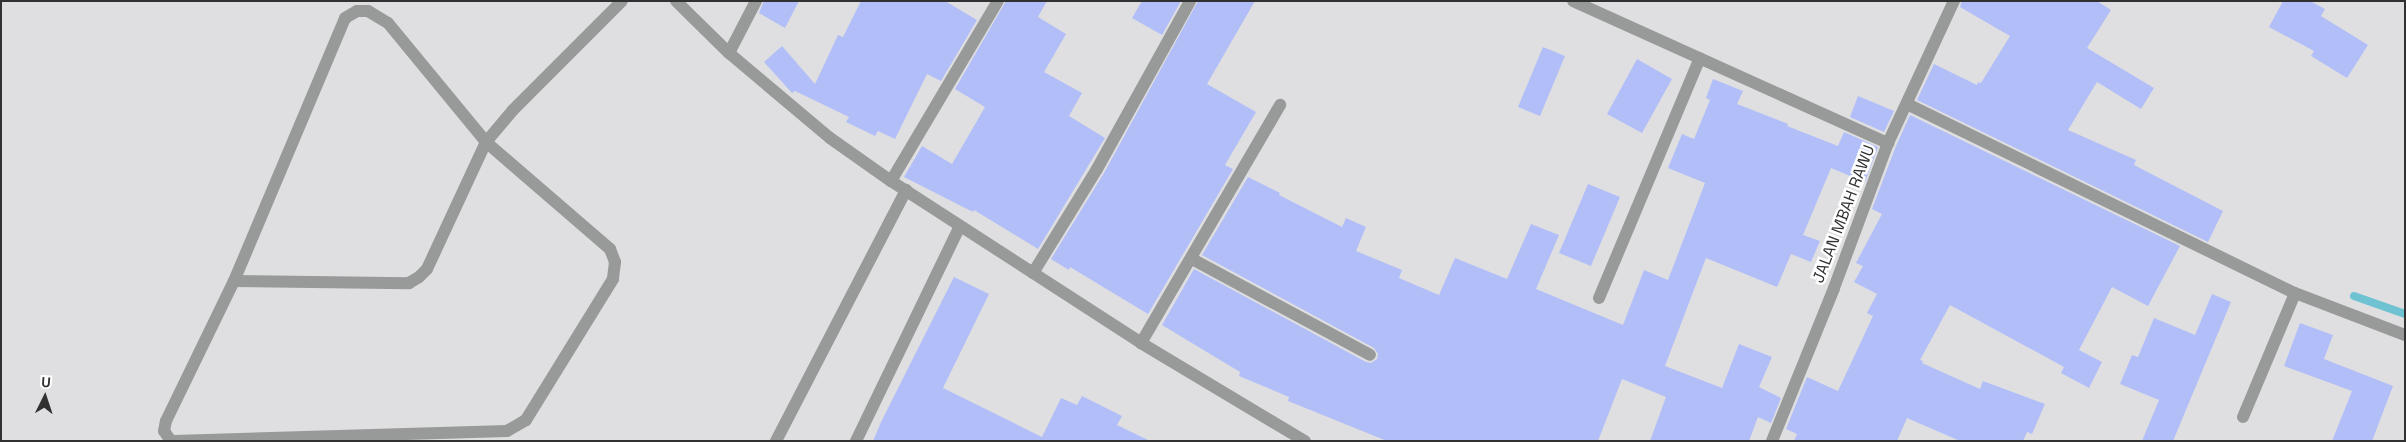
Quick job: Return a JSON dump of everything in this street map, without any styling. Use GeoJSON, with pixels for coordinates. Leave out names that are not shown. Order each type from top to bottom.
{"type":"FeatureCollection","features":[{"type":"Feature","properties":{"kind":"street"},"geometry":{"type":"LineString","coordinates":[[234,281],[409,283],[419,277],[427,269],[486,142],[513,110],[622,1]]}},
{"type":"Feature","properties":{"kind":"street"},"geometry":{"type":"LineString","coordinates":[[676,1],[729,53],[830,138],[890,180],[1142,343],[1305,441]]}},
{"type":"Feature","properties":{"kind":"street"},"geometry":{"type":"LineString","coordinates":[[729,53],[756,1]]}},
{"type":"Feature","properties":{"kind":"street"},"geometry":{"type":"LineString","coordinates":[[890,180],[998,1]]}},
{"type":"Feature","properties":{"kind":"street"},"geometry":{"type":"LineString","coordinates":[[1033,273],[1097,169],[1190,1]]}},
{"type":"Feature","properties":{"kind":"street"},"geometry":{"type":"LineString","coordinates":[[1573,1],[1697,65],[1888,143]]}},
{"type":"Feature","properties":{"kind":"street","name":"JALAN MBAH RAWU"},"geometry":{"type":"LineString","coordinates":[[1772,441],[1834,288],[1888,143],[1954,1]]}},
{"type":"Feature","properties":{"kind":"street"},"geometry":{"type":"LineString","coordinates":[[358,11],[368,12],[388,24],[486,142],[610,249],[615,262],[613,279],[526,420],[507,431],[172,441],[164,431],[166,421],[234,281],[345,18],[358,11]]}},
{"type":"Feature","properties":{"kind":"street"},"geometry":{"type":"LineString","coordinates":[[1599,298],[1697,65]]}},
{"type":"Feature","properties":{"kind":"street"},"geometry":{"type":"LineString","coordinates":[[1907,104],[2296,293],[2405,335]]}},
{"type":"Feature","properties":{"kind":"street"},"geometry":{"type":"LineString","coordinates":[[1142,343],[1280,105]]}},
{"type":"Feature","properties":{"kind":"street"},"geometry":{"type":"LineString","coordinates":[[776,441],[906,190]]}},
{"type":"Feature","properties":{"kind":"street"},"geometry":{"type":"LineString","coordinates":[[856,441],[960,226]]}},
{"type":"Feature","properties":{"kind":"street"},"geometry":{"type":"LineString","coordinates":[[1192,259],[1370,354]]}},
{"type":"Feature","properties":{"kind":"street"},"geometry":{"type":"LineString","coordinates":[[2243,417],[2296,293]]}},
{"type":"Feature","properties":{"kind":"building"},"geometry":{"type":"Polygon","coordinates":[[[764,1],[799,1],[785,28],[759,13],[764,1]]]}},
{"type":"Feature","properties":{"kind":"building"},"geometry":{"type":"Polygon","coordinates":[[[861,1],[945,1],[977,20],[941,81],[927,74],[895,139],[878,131],[875,136],[846,122],[849,117],[795,91],[792,93],[764,62],[782,46],[815,84],[838,35],[843,37],[861,1]]]}},
{"type":"Feature","properties":{"kind":"building"},"geometry":{"type":"Polygon","coordinates":[[[1006,1],[1047,1],[1038,17],[1066,34],[1044,72],[1082,93],[1069,116],[1105,138],[1038,249],[974,210],[973,212],[904,177],[922,146],[952,164],[985,107],[955,89],[1006,1]]]}},
{"type":"Feature","properties":{"kind":"building"},"geometry":{"type":"Polygon","coordinates":[[[1142,1],[1181,1],[1162,35],[1132,18],[1142,1]]]}},
{"type":"Feature","properties":{"kind":"building"},"geometry":{"type":"Polygon","coordinates":[[[1198,1],[1255,1],[1207,84],[1256,112],[1225,165],[1233,169],[1148,314],[1070,267],[1069,270],[1051,259],[1104,173],[1198,1]]]}},
{"type":"Feature","properties":{"kind":"building"},"geometry":{"type":"Polygon","coordinates":[[[1962,1],[2097,1],[2111,10],[2087,48],[2154,88],[2141,109],[2097,82],[2068,130],[2136,160],[2134,165],[2223,211],[2208,242],[1917,100],[1934,64],[1977,85],[1978,82],[1981,83],[2010,36],[1960,7],[1962,1]]]}},
{"type":"Feature","properties":{"kind":"building"},"geometry":{"type":"Polygon","coordinates":[[[2283,1],[2310,1],[2325,9],[2321,16],[2368,45],[2347,78],[2311,56],[2314,51],[2269,27],[2283,1]]]}},
{"type":"Feature","properties":{"kind":"building"},"geometry":{"type":"Polygon","coordinates":[[[1543,47],[1565,56],[1540,116],[1518,107],[1543,47]]]}},
{"type":"Feature","properties":{"kind":"building"},"geometry":{"type":"Polygon","coordinates":[[[1637,59],[1672,79],[1642,133],[1607,114],[1637,59]]]}},
{"type":"Feature","properties":{"kind":"building"},"geometry":{"type":"Polygon","coordinates":[[[1713,79],[1743,91],[1737,104],[1788,124],[1787,126],[1838,146],[1844,132],[1878,147],[1865,182],[1831,168],[1803,235],[1820,241],[1811,262],[1791,254],[1777,287],[1706,258],[1665,366],[1722,388],[1739,344],[1772,357],[1759,387],[1781,398],[1771,423],[1758,417],[1749,441],[1650,441],[1666,397],[1622,379],[1598,441],[1387,441],[1288,401],[1289,397],[1239,376],[1240,372],[1162,325],[1194,269],[1366,362],[1371,363],[1377,359],[1378,354],[1374,348],[1202,255],[1248,177],[1342,227],[1346,218],[1366,227],[1356,251],[1402,270],[1399,278],[1439,295],[1455,258],[1507,279],[1531,224],[1559,235],[1536,289],[1623,325],[1644,270],[1668,280],[1705,183],[1668,168],[1682,134],[1694,139],[1710,100],[1706,98],[1713,79]]]}},
{"type":"Feature","properties":{"kind":"building"},"geometry":{"type":"Polygon","coordinates":[[[1858,96],[1894,111],[1884,132],[1850,117],[1858,96]]]}},
{"type":"Feature","properties":{"kind":"building"},"geometry":{"type":"Polygon","coordinates":[[[1910,115],[2180,246],[2148,306],[2112,287],[2079,350],[2102,362],[2089,388],[2061,373],[2064,367],[1950,305],[1920,360],[1923,361],[1922,363],[1980,389],[1983,381],[2045,404],[2032,434],[2027,432],[2023,441],[1960,441],[1907,418],[1897,441],[1794,441],[1797,434],[1786,429],[1807,377],[1838,391],[1873,316],[1867,313],[1877,294],[1854,282],[1863,266],[1856,263],[1882,214],[1872,209],[1910,115]]]}},
{"type":"Feature","properties":{"kind":"building"},"geometry":{"type":"Polygon","coordinates":[[[1588,184],[1620,197],[1591,266],[1559,253],[1588,184]]]}},
{"type":"Feature","properties":{"kind":"building"},"geometry":{"type":"Polygon","coordinates":[[[954,277],[989,294],[943,388],[1042,437],[1061,398],[1077,405],[1082,396],[1122,416],[1117,425],[1150,441],[873,441],[954,277]]]}},
{"type":"Feature","properties":{"kind":"building"},"geometry":{"type":"Polygon","coordinates":[[[2212,294],[2231,302],[2173,441],[2142,441],[2159,400],[2120,384],[2132,355],[2138,357],[2154,318],[2195,335],[2212,294]]]}},
{"type":"Feature","properties":{"kind":"building"},"geometry":{"type":"Polygon","coordinates":[[[2300,323],[2333,335],[2324,359],[2393,386],[2372,441],[2332,441],[2352,391],[2284,366],[2300,323]]]}},
{"type":"Feature","properties":{"kind":"waterway"},"geometry":{"type":"LineString","coordinates":[[2354,296],[2405,314]]}}]}
